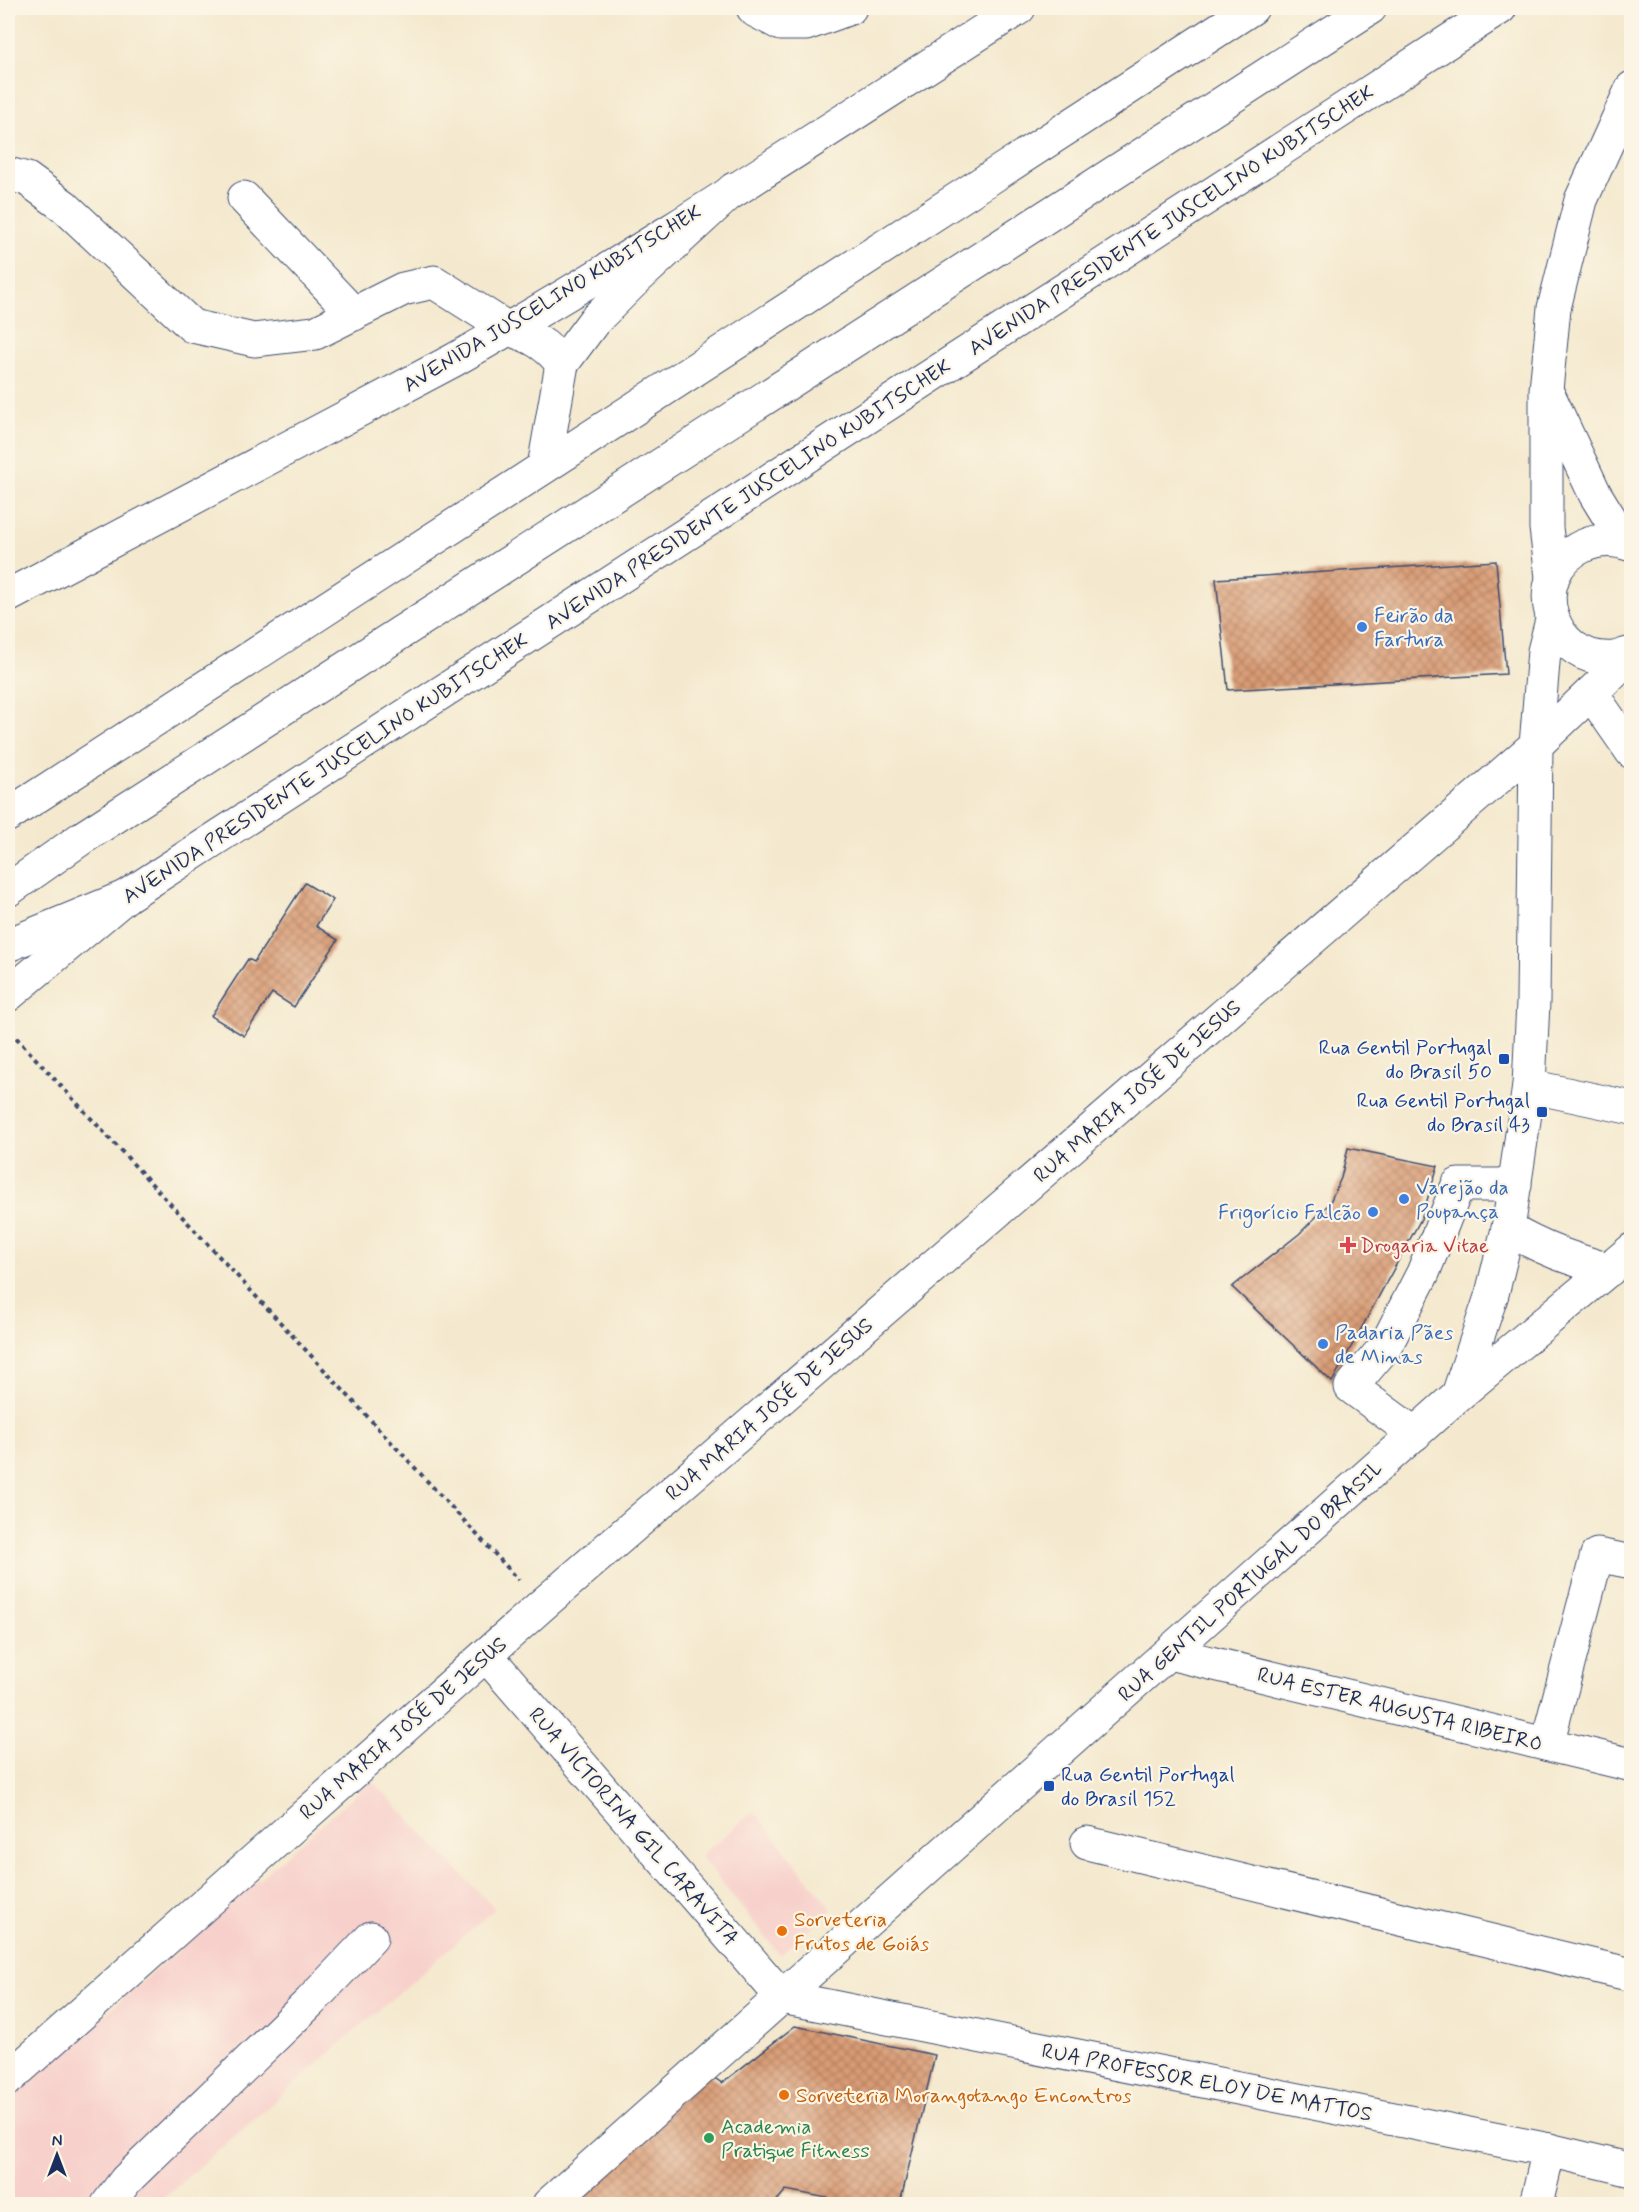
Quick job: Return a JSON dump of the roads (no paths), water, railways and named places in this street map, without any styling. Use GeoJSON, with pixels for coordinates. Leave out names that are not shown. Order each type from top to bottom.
{"type":"FeatureCollection","features":[{"type":"Feature","properties":{"kind":"main road"},"geometry":{"type":"LineString","coordinates":[[753,8],[781,24],[806,24],[850,8]]}},
{"type":"Feature","properties":{"kind":"main road","name":"AVENIDA JUSCELINO KUBITSCHEK"},"geometry":{"type":"LineString","coordinates":[[8,596],[454,360],[508,329],[1019,8]]}},
{"type":"Feature","properties":{"kind":"main road"},"geometry":{"type":"LineString","coordinates":[[8,815],[1252,8]]}},
{"type":"Feature","properties":{"kind":"main road"},"geometry":{"type":"LineString","coordinates":[[8,890],[82,838],[1370,8]]}},
{"type":"Feature","properties":{"kind":"main road","name":"AVENIDA PRESIDENTE JUSCELINO KUBITSCHEK"},"geometry":{"type":"LineString","coordinates":[[8,995],[125,897],[1500,8]]}},
{"type":"Feature","properties":{"kind":"main road"},"geometry":{"type":"LineString","coordinates":[[1632,88],[1581,200],[1554,308],[1546,390],[1546,528],[1552,577],[1548,598],[1552,620],[1562,637],[1576,650],[1594,656],[1614,658],[1632,653]]}},
{"type":"Feature","properties":{"kind":"main road"},"geometry":{"type":"LineString","coordinates":[[8,174],[27,179],[64,206],[192,326],[254,340],[315,333],[403,290],[434,282],[508,329],[528,335],[544,344],[562,363]]}},
{"type":"Feature","properties":{"kind":"main road"},"geometry":{"type":"LineString","coordinates":[[544,467],[562,363],[594,321],[734,189]]}},
{"type":"Feature","properties":{"kind":"main road"},"geometry":{"type":"LineString","coordinates":[[244,198],[354,314]]}},
{"type":"Feature","properties":{"kind":"main road"},"geometry":{"type":"LineString","coordinates":[[1546,390],[1595,494],[1628,544]]}},
{"type":"Feature","properties":{"kind":"main road"},"geometry":{"type":"LineString","coordinates":[[1552,577],[1562,562],[1583,546],[1608,540],[1628,544]]}},
{"type":"Feature","properties":{"kind":"main road","name":"RUA GENTIL PORTUGAL DO BRASIL"},"geometry":{"type":"LineString","coordinates":[[549,2205],[1458,1395],[1492,1294],[1508,1229],[1529,1086],[1533,1002],[1536,745],[1544,651],[1552,620]]}},
{"type":"Feature","properties":{"kind":"main road"},"geometry":{"type":"LineString","coordinates":[[1536,745],[1632,653]]}},
{"type":"Feature","properties":{"kind":"main road"},"geometry":{"type":"LineString","coordinates":[[1591,693],[1632,752]]}},
{"type":"Feature","properties":{"kind":"main road","name":"RUA MARIA JOSÉ DE JESUS"},"geometry":{"type":"LineString","coordinates":[[8,2079],[542,1605],[1536,745]]}},
{"type":"Feature","properties":{"kind":"main road"},"geometry":{"type":"LineString","coordinates":[[8,945],[125,897]]}},
{"type":"Feature","properties":{"kind":"main road"},"geometry":{"type":"LineString","coordinates":[[1529,1086],[1632,1108]]}},
{"type":"Feature","properties":{"kind":"main road"},"geometry":{"type":"LineString","coordinates":[[1415,1434],[1351,1387],[1385,1347],[1423,1274],[1458,1185],[1515,1185]]}},
{"type":"Feature","properties":{"kind":"main road"},"geometry":{"type":"LineString","coordinates":[[1508,1229],[1537,1246],[1572,1260],[1620,1260]]}},
{"type":"Feature","properties":{"kind":"main road"},"geometry":{"type":"LineString","coordinates":[[1458,1395],[1620,1260]]}},
{"type":"Feature","properties":{"kind":"main road"},"geometry":{"type":"LineString","coordinates":[[1597,1555],[1632,1545]]}},
{"type":"Feature","properties":{"kind":"main road"},"geometry":{"type":"LineString","coordinates":[[1597,1555],[1632,1562]]}},
{"type":"Feature","properties":{"kind":"main road"},"geometry":{"type":"LineString","coordinates":[[1547,1744],[1597,1555]]}},
{"type":"Feature","properties":{"kind":"main road","name":"RUA ESTER AUGUSTA RIBEIRO"},"geometry":{"type":"LineString","coordinates":[[1169,1653],[1632,1765]]}},
{"type":"Feature","properties":{"kind":"main road","name":"RUA VICTORINA GIL CARAVITA"},"geometry":{"type":"LineString","coordinates":[[486,1655],[782,1997]]}},
{"type":"Feature","properties":{"kind":"main road"},"geometry":{"type":"LineString","coordinates":[[1087,1843],[1632,1975]]}},
{"type":"Feature","properties":{"kind":"main road"},"geometry":{"type":"LineString","coordinates":[[108,2205],[126,2180],[171,2139],[310,2002],[371,1938]]}},
{"type":"Feature","properties":{"kind":"main road","name":"RUA PROFESSOR ELOY DE MATTOS"},"geometry":{"type":"LineString","coordinates":[[782,1997],[1549,2150],[1632,2170]]}},
{"type":"Feature","properties":{"kind":"main road"},"geometry":{"type":"LineString","coordinates":[[1536,2205],[1549,2150]]}},
{"type":"Feature","properties":{"kind":"place","name":"Feirão da Fartura"},"geometry":{"type":"Point","coordinates":[1362,627]}},
{"type":"Feature","properties":{"kind":"place","name":"Rua Gentil Portugal do Brasil 50"},"geometry":{"type":"Point","coordinates":[1504,1059]}},
{"type":"Feature","properties":{"kind":"place","name":"Rua Gentil Portugal do Brasil 43"},"geometry":{"type":"Point","coordinates":[1542,1112]}},
{"type":"Feature","properties":{"kind":"place","name":"Varejão da Poupança"},"geometry":{"type":"Point","coordinates":[1404,1199]}},
{"type":"Feature","properties":{"kind":"place","name":"Frigorício Falcão"},"geometry":{"type":"Point","coordinates":[1373,1212]}},
{"type":"Feature","properties":{"kind":"place","name":"Drogaria Vitae"},"geometry":{"type":"Point","coordinates":[1348,1245]}},
{"type":"Feature","properties":{"kind":"place","name":"Padaria Pães de Minas"},"geometry":{"type":"Point","coordinates":[1323,1344]}},
{"type":"Feature","properties":{"kind":"place","name":"Rua Gentil Portugal do Brasil 152"},"geometry":{"type":"Point","coordinates":[1049,1786]}},
{"type":"Feature","properties":{"kind":"place","name":"Sorveteria Frutos de Goiás"},"geometry":{"type":"Point","coordinates":[782,1931]}},
{"type":"Feature","properties":{"kind":"place","name":"Sorveteria Morangotango Encontros"},"geometry":{"type":"Point","coordinates":[784,2095]}},
{"type":"Feature","properties":{"kind":"place","name":"Academia Pratique Fitness"},"geometry":{"type":"Point","coordinates":[709,2138]}}]}
